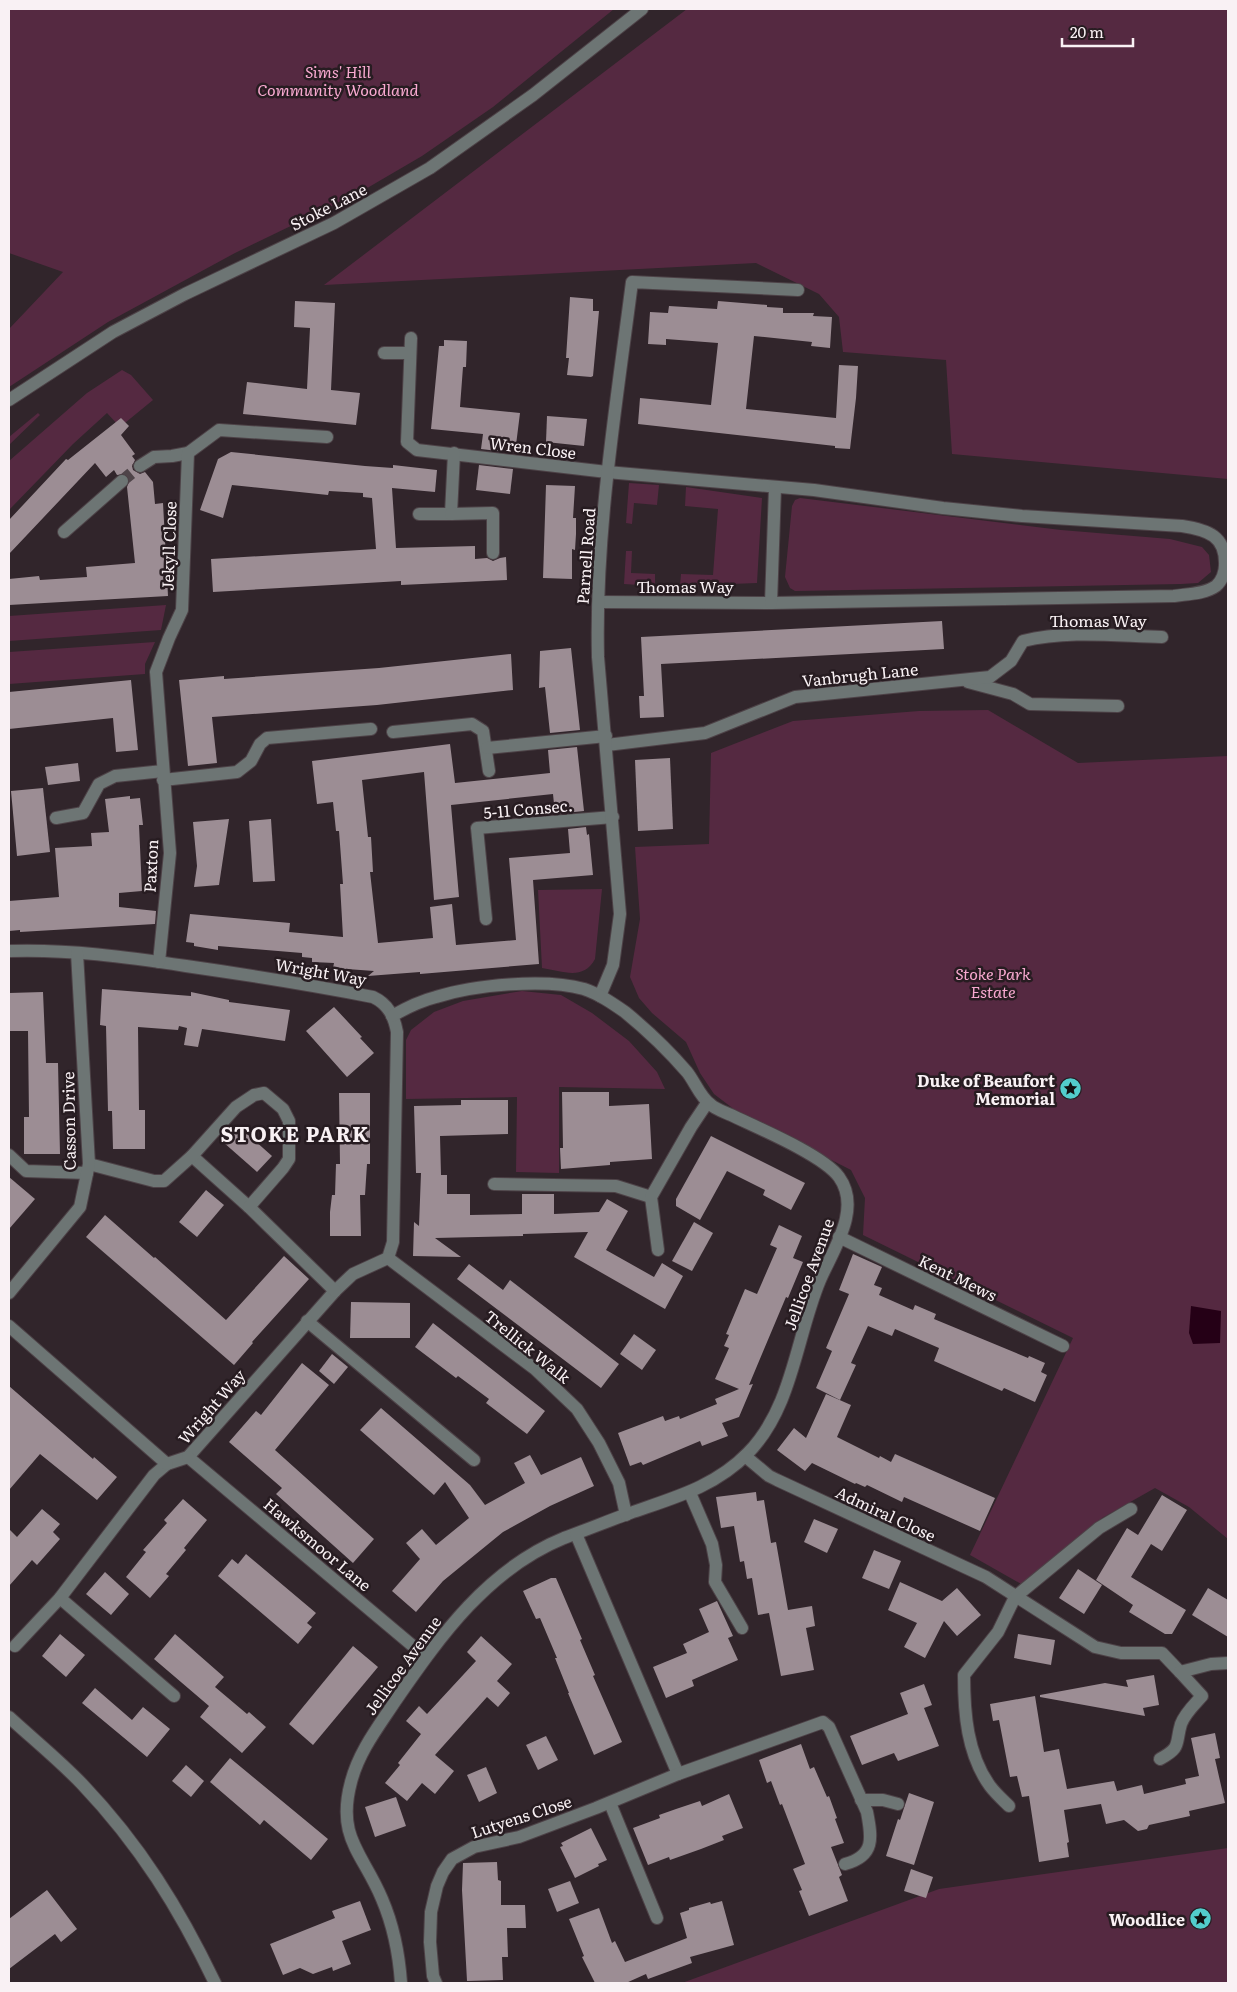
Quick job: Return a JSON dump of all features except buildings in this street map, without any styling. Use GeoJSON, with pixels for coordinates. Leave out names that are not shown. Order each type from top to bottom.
{"type":"FeatureCollection","features":[{"type":"Feature","properties":{"kind":"street","name":"Stoke Lane"},"geometry":{"type":"LineString","coordinates":[[9,400],[113,332],[185,294],[334,223],[430,168],[532,95],[642,9]]}},
{"type":"Feature","properties":{"kind":"street","name":"Parnell Road"},"geometry":{"type":"LineString","coordinates":[[600,996],[613,965],[620,914],[607,740],[598,657],[598,602],[607,472],[632,282],[798,290]]}},
{"type":"Feature","properties":{"kind":"street","name":"Wren Close"},"geometry":{"type":"LineString","coordinates":[[411,338],[407,442],[417,450],[607,472]]}},
{"type":"Feature","properties":{"kind":"street"},"geometry":{"type":"LineString","coordinates":[[384,353],[410,353]]}},
{"type":"Feature","properties":{"kind":"street"},"geometry":{"type":"LineString","coordinates":[[140,466],[154,457],[172,456],[188,452],[219,430],[327,437]]}},
{"type":"Feature","properties":{"kind":"street","name":"Jekyll Close"},"geometry":{"type":"LineString","coordinates":[[169,638],[182,610],[188,452]]}},
{"type":"Feature","properties":{"kind":"street"},"geometry":{"type":"LineString","coordinates":[[451,514],[454,453]]}},
{"type":"Feature","properties":{"kind":"street"},"geometry":{"type":"LineString","coordinates":[[607,472],[775,488],[771,603]]}},
{"type":"Feature","properties":{"kind":"street"},"geometry":{"type":"LineString","coordinates":[[64,532],[122,481]]}},
{"type":"Feature","properties":{"kind":"street","name":"Thomas Way"},"geometry":{"type":"LineString","coordinates":[[598,602],[771,603],[1174,596],[1200,592],[1216,586],[1226,572],[1226,551],[1215,537],[1203,529],[942,508],[814,490],[775,488]]}},
{"type":"Feature","properties":{"kind":"street"},"geometry":{"type":"LineString","coordinates":[[419,514],[493,513],[492,553]]}},
{"type":"Feature","properties":{"kind":"street","name":"Thomas Way"},"geometry":{"type":"LineString","coordinates":[[961,680],[990,677],[1011,660],[1023,641],[1044,636],[1080,634],[1162,637]]}},
{"type":"Feature","properties":{"kind":"street","name":"Paxton"},"geometry":{"type":"LineString","coordinates":[[158,962],[170,852],[156,672],[169,638]]}},
{"type":"Feature","properties":{"kind":"street","name":"Vanbrugh Lane"},"geometry":{"type":"LineString","coordinates":[[486,748],[705,733],[795,697],[961,680],[1012,694],[1030,704],[1118,706]]}},
{"type":"Feature","properties":{"kind":"street"},"geometry":{"type":"LineString","coordinates":[[393,732],[472,724],[483,731],[489,771]]}},
{"type":"Feature","properties":{"kind":"street"},"geometry":{"type":"LineString","coordinates":[[56,818],[83,813],[99,784],[115,776],[163,776],[237,772],[251,761],[260,744],[267,738],[371,729]]}},
{"type":"Feature","properties":{"kind":"street","name":"5-11 Consec."},"geometry":{"type":"LineString","coordinates":[[486,919],[477,828],[613,817]]}},
{"type":"Feature","properties":{"kind":"street","name":"Wright Way"},"geometry":{"type":"LineString","coordinates":[[9,951],[44,950],[77,952],[261,976],[373,997],[386,1005],[392,1016]]}},
{"type":"Feature","properties":{"kind":"street","name":"Casson Drive"},"geometry":{"type":"LineString","coordinates":[[9,1293],[80,1207],[88,1169],[77,952]]}},
{"type":"Feature","properties":{"kind":"street"},"geometry":{"type":"LineString","coordinates":[[388,1258],[393,1242],[394,1223],[397,1032],[392,1016],[439,996],[504,985],[530,984],[583,989],[600,996],[630,1016],[688,1074],[707,1103],[651,1196],[658,1250]]}},
{"type":"Feature","properties":{"kind":"street"},"geometry":{"type":"LineString","coordinates":[[9,1154],[26,1171],[88,1169],[154,1181],[164,1180],[192,1156],[236,1107],[254,1095],[264,1094],[283,1109],[289,1121],[289,1159],[249,1207]]}},
{"type":"Feature","properties":{"kind":"street","name":"Jellicoe Avenue"},"geometry":{"type":"LineString","coordinates":[[401,1983],[399,1955],[393,1928],[383,1900],[368,1868],[355,1850],[349,1835],[347,1803],[354,1770],[371,1736],[426,1657],[459,1615],[512,1566],[543,1548],[576,1534],[626,1514],[690,1493],[712,1481],[745,1456],[760,1440],[782,1402],[812,1300],[849,1211],[845,1187],[838,1174],[802,1150],[707,1103]]}},
{"type":"Feature","properties":{"kind":"street"},"geometry":{"type":"LineString","coordinates":[[192,1156],[249,1207],[334,1291]]}},
{"type":"Feature","properties":{"kind":"street"},"geometry":{"type":"LineString","coordinates":[[494,1184],[616,1186],[651,1196]]}},
{"type":"Feature","properties":{"kind":"street","name":"Kent Mews"},"geometry":{"type":"LineString","coordinates":[[839,1237],[1063,1346]]}},
{"type":"Feature","properties":{"kind":"street","name":"Wright Way"},"geometry":{"type":"LineString","coordinates":[[15,1646],[60,1598],[145,1486],[167,1464],[188,1457],[334,1291],[353,1274],[388,1258]]}},
{"type":"Feature","properties":{"kind":"street","name":"Trellick Walk"},"geometry":{"type":"LineString","coordinates":[[388,1258],[535,1369],[567,1398],[585,1420],[603,1451],[619,1484],[626,1514]]}},
{"type":"Feature","properties":{"kind":"street"},"geometry":{"type":"LineString","coordinates":[[307,1321],[474,1460]]}},
{"type":"Feature","properties":{"kind":"street"},"geometry":{"type":"LineString","coordinates":[[9,1326],[167,1464]]}},
{"type":"Feature","properties":{"kind":"street","name":"Admiral Close"},"geometry":{"type":"LineString","coordinates":[[745,1456],[769,1476],[986,1577],[1095,1647],[1121,1653],[1162,1653],[1202,1696],[1187,1714],[1181,1725],[1178,1744],[1174,1750],[1160,1759]]}},
{"type":"Feature","properties":{"kind":"street","name":"Hawksmoor Lane"},"geometry":{"type":"LineString","coordinates":[[188,1457],[426,1657]]}},
{"type":"Feature","properties":{"kind":"street"},"geometry":{"type":"LineString","coordinates":[[690,1493],[712,1544],[716,1565],[715,1582],[742,1628]]}},
{"type":"Feature","properties":{"kind":"street"},"geometry":{"type":"LineString","coordinates":[[1009,1806],[991,1787],[971,1750],[967,1726],[964,1675],[998,1632],[1015,1597],[1099,1528],[1131,1509]]}},
{"type":"Feature","properties":{"kind":"street"},"geometry":{"type":"LineString","coordinates":[[576,1534],[678,1774]]}},
{"type":"Feature","properties":{"kind":"street"},"geometry":{"type":"LineString","coordinates":[[60,1598],[174,1696]]}},
{"type":"Feature","properties":{"kind":"street"},"geometry":{"type":"LineString","coordinates":[[1180,1672],[1211,1664],[1228,1663]]}},
{"type":"Feature","properties":{"kind":"street"},"geometry":{"type":"LineString","coordinates":[[9,1717],[82,1784],[138,1850],[180,1914],[215,1983]]}},
{"type":"Feature","properties":{"kind":"street","name":"Lutyens Close"},"geometry":{"type":"LineString","coordinates":[[436,1983],[430,1942],[431,1912],[437,1886],[443,1872],[452,1859],[474,1847],[519,1837],[610,1803],[678,1774],[823,1722],[829,1727],[867,1812],[869,1846],[861,1858],[845,1864]]}},
{"type":"Feature","properties":{"kind":"street"},"geometry":{"type":"LineString","coordinates":[[861,1800],[876,1799],[898,1804]]}},
{"type":"Feature","properties":{"kind":"street"},"geometry":{"type":"LineString","coordinates":[[610,1803],[657,1918]]}},
{"type":"Feature","properties":{"kind":"green space","name":"Sims' Hill Community Woodland"},"geometry":{"type":"Polygon","coordinates":[[[9,9],[614,9],[493,107],[422,156],[357,194],[235,253],[108,322],[9,387],[9,329],[63,272],[9,253],[9,9]]]}},
{"type":"Feature","properties":{"kind":"green space"},"geometry":{"type":"Polygon","coordinates":[[[687,9],[1228,9],[1228,479],[952,454],[946,360],[843,352],[839,317],[819,294],[756,263],[324,285],[687,9]]]}},
{"type":"Feature","properties":{"kind":"green space"},"geometry":{"type":"Polygon","coordinates":[[[122,370],[131,375],[153,400],[120,427],[107,413],[73,444],[9,510],[9,461],[87,393],[122,370]]]}},
{"type":"Feature","properties":{"kind":"green space"},"geometry":{"type":"Polygon","coordinates":[[[38,413],[40,415],[9,445],[9,437],[38,413]]]}},
{"type":"Feature","properties":{"kind":"green space"},"geometry":{"type":"Polygon","coordinates":[[[629,483],[659,485],[657,505],[634,503],[632,524],[626,523],[629,483]]]}},
{"type":"Feature","properties":{"kind":"green space"},"geometry":{"type":"Polygon","coordinates":[[[686,487],[762,498],[757,583],[680,586],[681,574],[713,575],[718,509],[685,506],[686,487]]]}},
{"type":"Feature","properties":{"kind":"green space"},"geometry":{"type":"Polygon","coordinates":[[[800,498],[1061,530],[1170,539],[1202,547],[1209,555],[1211,572],[1198,583],[1181,584],[795,591],[790,588],[785,577],[792,506],[795,500],[800,498]]]}},
{"type":"Feature","properties":{"kind":"green space"},"geometry":{"type":"Polygon","coordinates":[[[626,551],[632,551],[631,573],[655,574],[655,586],[624,584],[626,551]]]}},
{"type":"Feature","properties":{"kind":"green space"},"geometry":{"type":"Polygon","coordinates":[[[166,605],[161,630],[9,641],[9,616],[166,605]]]}},
{"type":"Feature","properties":{"kind":"green space"},"geometry":{"type":"Polygon","coordinates":[[[155,642],[145,664],[145,674],[9,684],[9,652],[155,642]]]}},
{"type":"Feature","properties":{"kind":"green space","name":"Stoke Park Estate"},"geometry":{"type":"Polygon","coordinates":[[[988,710],[1078,763],[1228,756],[1228,1539],[1189,1507],[1155,1488],[1102,1518],[1023,1585],[970,1555],[1073,1338],[863,1235],[865,1198],[851,1170],[739,1113],[714,1094],[700,1073],[686,1042],[652,1013],[639,998],[630,977],[640,919],[635,847],[709,844],[711,753],[793,721],[919,711],[988,710]]]}},
{"type":"Feature","properties":{"kind":"green space"},"geometry":{"type":"Polygon","coordinates":[[[602,889],[595,959],[590,966],[585,970],[572,973],[542,968],[538,890],[602,889]]]}},
{"type":"Feature","properties":{"kind":"green space"},"geometry":{"type":"Polygon","coordinates":[[[522,991],[561,995],[592,1013],[629,1041],[657,1072],[665,1089],[559,1087],[559,1173],[516,1172],[517,1097],[406,1099],[406,1040],[411,1030],[434,1012],[463,1001],[522,991]]]}},
{"type":"Feature","properties":{"kind":"green space"},"geometry":{"type":"Polygon","coordinates":[[[1228,1848],[1228,1983],[682,1983],[939,1889],[1228,1848]]]}},
{"type":"Feature","properties":{"kind":"shaded area"},"geometry":{"type":"Polygon","coordinates":[[[1191,1306],[1221,1311],[1220,1343],[1193,1344],[1189,1333],[1191,1306]]]}},
{"type":"Feature","properties":{"kind":"tunnel"},"geometry":{"type":"LineString","coordinates":[[122,481],[140,466]]}},
{"type":"Feature","properties":{"kind":"place","name":"Duke of Beaufort Memorial"},"geometry":{"type":"Point","coordinates":[1071,1089]}},
{"type":"Feature","properties":{"kind":"place","name":"Woodlice"},"geometry":{"type":"Point","coordinates":[1201,1919]}},
{"type":"Feature","properties":{"kind":"district","name":"STOKE PARK"},"geometry":{"type":"Point","coordinates":[295,1132]}}]}
